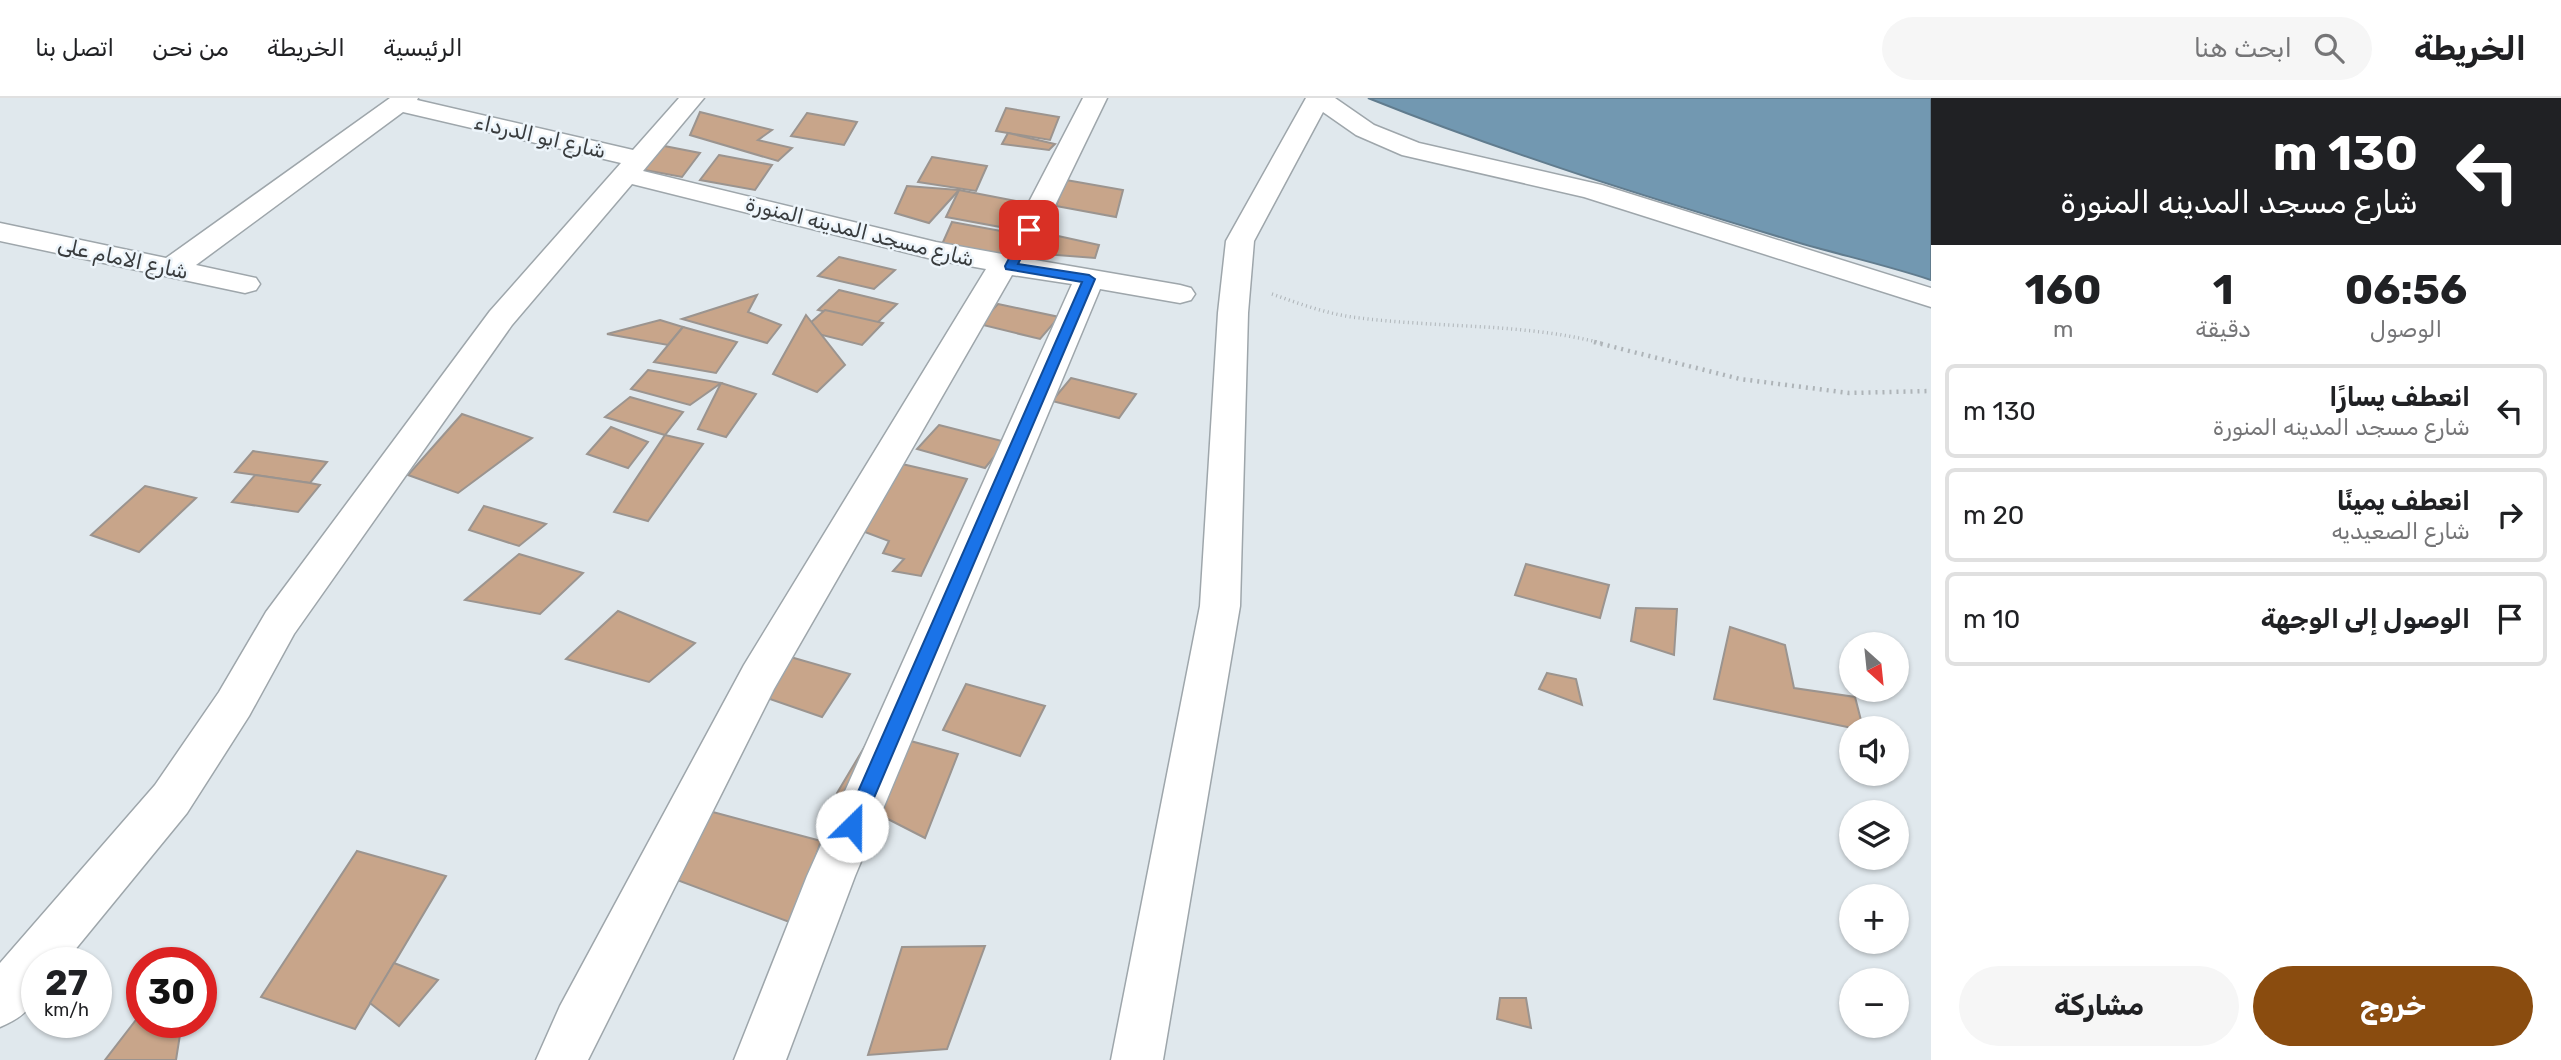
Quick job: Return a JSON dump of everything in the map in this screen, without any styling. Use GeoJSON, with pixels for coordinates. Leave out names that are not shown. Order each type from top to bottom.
{"type":"FeatureCollection","features":[{"type":"Feature","properties":{"kind":"street"},"geometry":{"type":"LineString","coordinates":[[0,1002],[171,799],[234,704],[280,623],[501,318],[692,98]]}},
{"type":"Feature","properties":{"kind":"street"},"geometry":{"type":"LineString","coordinates":[[562,1060],[578,1024],[759,677],[1007,265],[1095,98]]}},
{"type":"Feature","properties":{"kind":"street"},"geometry":{"type":"LineString","coordinates":[[1137,1060],[1220,606],[1235,280],[1240,241],[1319,98],[1365,130],[1411,149],[1592,191],[1931,298]]}},
{"type":"Feature","properties":{"kind":"street"},"geometry":{"type":"LineString","coordinates":[[172,268],[402,100]]}},
{"type":"Feature","properties":{"kind":"street","name":"شارع ابو الدرداء"},"geometry":{"type":"LineString","coordinates":[[402,100],[632,166]]}},
{"type":"Feature","properties":{"kind":"street","name":"شارع مسجد المدينه المنورة"},"geometry":{"type":"LineString","coordinates":[[632,166],[1007,265],[1180,294]]}},
{"type":"Feature","properties":{"kind":"street","name":"شارع الامام على"},"geometry":{"type":"LineString","coordinates":[[0,232],[246,284]]}},
{"type":"Feature","properties":{"kind":"street"},"geometry":{"type":"LineString","coordinates":[[760,1060],[831,876],[1089,279]]}},
{"type":"Feature","properties":{"kind":"path"},"geometry":{"type":"LineString","coordinates":[[1235,280],[1304,305],[1358,318],[1512,329],[1576,337],[1740,379],[1849,393],[1931,391]]}},
{"type":"Feature","properties":{"kind":"water"},"geometry":{"type":"Polygon","coordinates":[[[1368,98],[1931,98],[1931,280],[1803,244],[1584,176],[1475,139],[1368,98]]]}},
{"type":"Feature","properties":{"kind":"building"},"geometry":{"type":"Polygon","coordinates":[[[1006,108],[1059,117],[1050,140],[996,131],[1006,108]]]}},
{"type":"Feature","properties":{"kind":"building"},"geometry":{"type":"Polygon","coordinates":[[[700,112],[772,130],[758,140],[792,148],[778,161],[690,135],[700,112]]]}},
{"type":"Feature","properties":{"kind":"building"},"geometry":{"type":"Polygon","coordinates":[[[807,113],[857,122],[844,145],[791,136],[807,113]]]}},
{"type":"Feature","properties":{"kind":"building"},"geometry":{"type":"Polygon","coordinates":[[[1008,133],[1055,144],[1049,150],[1002,144],[1008,133]]]}},
{"type":"Feature","properties":{"kind":"building"},"geometry":{"type":"Polygon","coordinates":[[[649,143],[700,153],[682,177],[629,167],[649,143]]]}},
{"type":"Feature","properties":{"kind":"building"},"geometry":{"type":"Polygon","coordinates":[[[719,155],[772,165],[755,190],[700,180],[719,155]]]}},
{"type":"Feature","properties":{"kind":"building"},"geometry":{"type":"Polygon","coordinates":[[[932,157],[987,166],[976,191],[918,182],[932,157]]]}},
{"type":"Feature","properties":{"kind":"building"},"geometry":{"type":"Polygon","coordinates":[[[1066,180],[1123,190],[1116,217],[1056,206],[1066,180]]]}},
{"type":"Feature","properties":{"kind":"building"},"geometry":{"type":"Polygon","coordinates":[[[907,186],[959,190],[929,223],[895,213],[907,186]]]}},
{"type":"Feature","properties":{"kind":"building"},"geometry":{"type":"Polygon","coordinates":[[[959,190],[1016,201],[1006,228],[946,217],[959,190]]]}},
{"type":"Feature","properties":{"kind":"building"},"geometry":{"type":"Polygon","coordinates":[[[952,222],[1012,233],[1001,262],[939,251],[952,222]]]}},
{"type":"Feature","properties":{"kind":"building"},"geometry":{"type":"Polygon","coordinates":[[[1040,232],[1099,245],[1095,258],[1018,252],[1040,232]]]}},
{"type":"Feature","properties":{"kind":"building"},"geometry":{"type":"Polygon","coordinates":[[[839,257],[895,270],[874,289],[818,276],[839,257]]]}},
{"type":"Feature","properties":{"kind":"building"},"geometry":{"type":"Polygon","coordinates":[[[839,290],[897,304],[876,324],[818,310],[839,290]]]}},
{"type":"Feature","properties":{"kind":"building"},"geometry":{"type":"Polygon","coordinates":[[[757,295],[748,312],[781,325],[767,343],[682,319],[757,295]]]}},
{"type":"Feature","properties":{"kind":"building"},"geometry":{"type":"Polygon","coordinates":[[[998,304],[1059,317],[1040,339],[979,324],[998,304]]]}},
{"type":"Feature","properties":{"kind":"building"},"geometry":{"type":"Polygon","coordinates":[[[825,310],[883,323],[862,345],[802,330],[825,310]]]}},
{"type":"Feature","properties":{"kind":"building"},"geometry":{"type":"Polygon","coordinates":[[[806,315],[845,365],[817,392],[773,374],[806,315]]]}},
{"type":"Feature","properties":{"kind":"building"},"geometry":{"type":"Polygon","coordinates":[[[660,320],[683,327],[668,345],[607,334],[660,320]]]}},
{"type":"Feature","properties":{"kind":"building"},"geometry":{"type":"Polygon","coordinates":[[[683,327],[737,342],[716,373],[654,362],[683,327]]]}},
{"type":"Feature","properties":{"kind":"building"},"geometry":{"type":"Polygon","coordinates":[[[648,370],[721,383],[690,405],[631,389],[648,370]]]}},
{"type":"Feature","properties":{"kind":"building"},"geometry":{"type":"Polygon","coordinates":[[[1071,378],[1136,394],[1119,418],[1052,401],[1071,378]]]}},
{"type":"Feature","properties":{"kind":"building"},"geometry":{"type":"Polygon","coordinates":[[[721,383],[756,394],[726,437],[698,429],[721,383]]]}},
{"type":"Feature","properties":{"kind":"building"},"geometry":{"type":"Polygon","coordinates":[[[630,397],[683,412],[665,435],[605,417],[630,397]]]}},
{"type":"Feature","properties":{"kind":"building"},"geometry":{"type":"Polygon","coordinates":[[[462,414],[532,438],[458,493],[408,475],[462,414]]]}},
{"type":"Feature","properties":{"kind":"building"},"geometry":{"type":"Polygon","coordinates":[[[939,425],[1006,442],[985,468],[917,449],[939,425]]]}},
{"type":"Feature","properties":{"kind":"building"},"geometry":{"type":"Polygon","coordinates":[[[611,427],[648,442],[628,468],[587,454],[611,427]]]}},
{"type":"Feature","properties":{"kind":"building"},"geometry":{"type":"Polygon","coordinates":[[[665,435],[703,444],[648,521],[614,512],[665,435]]]}},
{"type":"Feature","properties":{"kind":"building"},"geometry":{"type":"Polygon","coordinates":[[[253,451],[327,462],[310,483],[235,472],[253,451]]]}},
{"type":"Feature","properties":{"kind":"building"},"geometry":{"type":"Polygon","coordinates":[[[902,464],[967,479],[921,576],[893,571],[904,559],[883,553],[889,541],[857,529],[902,464]]]}},
{"type":"Feature","properties":{"kind":"building"},"geometry":{"type":"Polygon","coordinates":[[[255,475],[320,485],[298,512],[232,502],[255,475]]]}},
{"type":"Feature","properties":{"kind":"building"},"geometry":{"type":"Polygon","coordinates":[[[145,486],[196,498],[139,552],[91,535],[145,486]]]}},
{"type":"Feature","properties":{"kind":"building"},"geometry":{"type":"Polygon","coordinates":[[[484,506],[546,524],[519,546],[469,530],[484,506]]]}},
{"type":"Feature","properties":{"kind":"building"},"geometry":{"type":"Polygon","coordinates":[[[519,554],[583,573],[540,614],[465,600],[519,554]]]}},
{"type":"Feature","properties":{"kind":"building"},"geometry":{"type":"Polygon","coordinates":[[[1526,564],[1609,585],[1600,618],[1515,595],[1526,564]]]}},
{"type":"Feature","properties":{"kind":"building"},"geometry":{"type":"Polygon","coordinates":[[[1636,608],[1677,609],[1674,655],[1631,641],[1636,608]]]}},
{"type":"Feature","properties":{"kind":"building"},"geometry":{"type":"Polygon","coordinates":[[[618,611],[695,643],[649,682],[566,659],[618,611]]]}},
{"type":"Feature","properties":{"kind":"building"},"geometry":{"type":"Polygon","coordinates":[[[1730,627],[1785,645],[1794,688],[1839,695],[1839,702],[1856,702],[1860,716],[1839,716],[1839,725],[1714,699],[1730,627]]]}},
{"type":"Feature","properties":{"kind":"building"},"geometry":{"type":"Polygon","coordinates":[[[787,656],[850,674],[822,717],[764,697],[787,656]]]}},
{"type":"Feature","properties":{"kind":"building"},"geometry":{"type":"Polygon","coordinates":[[[1547,673],[1576,679],[1582,705],[1539,689],[1547,673]]]}},
{"type":"Feature","properties":{"kind":"building"},"geometry":{"type":"Polygon","coordinates":[[[966,684],[1045,706],[1020,756],[943,730],[966,684]]]}},
{"type":"Feature","properties":{"kind":"building"},"geometry":{"type":"Polygon","coordinates":[[[874,731],[958,754],[925,838],[837,793],[874,731]]]}},
{"type":"Feature","properties":{"kind":"building"},"geometry":{"type":"Polygon","coordinates":[[[709,811],[821,841],[792,923],[677,880],[709,811]]]}},
{"type":"Feature","properties":{"kind":"building"},"geometry":{"type":"Polygon","coordinates":[[[357,851],[446,876],[355,1029],[261,997],[357,851]]]}},
{"type":"Feature","properties":{"kind":"building"},"geometry":{"type":"Polygon","coordinates":[[[985,946],[947,1049],[868,1055],[902,947],[985,946]]]}},
{"type":"Feature","properties":{"kind":"building"},"geometry":{"type":"Polygon","coordinates":[[[394,963],[438,980],[399,1026],[370,1003],[394,963]]]}},
{"type":"Feature","properties":{"kind":"building"},"geometry":{"type":"Polygon","coordinates":[[[1500,998],[1526,998],[1531,1028],[1497,1019],[1500,998]]]}},
{"type":"Feature","properties":{"kind":"building"},"geometry":{"type":"Polygon","coordinates":[[[126,1033],[126,1038],[179,1038],[176,1060],[105,1060],[126,1033]]]}},
{"type":"Feature","properties":{"kind":"route"},"geometry":{"type":"LineString","coordinates":[[852,826],[1089,279],[1011,266],[1029,230]]}}]}
